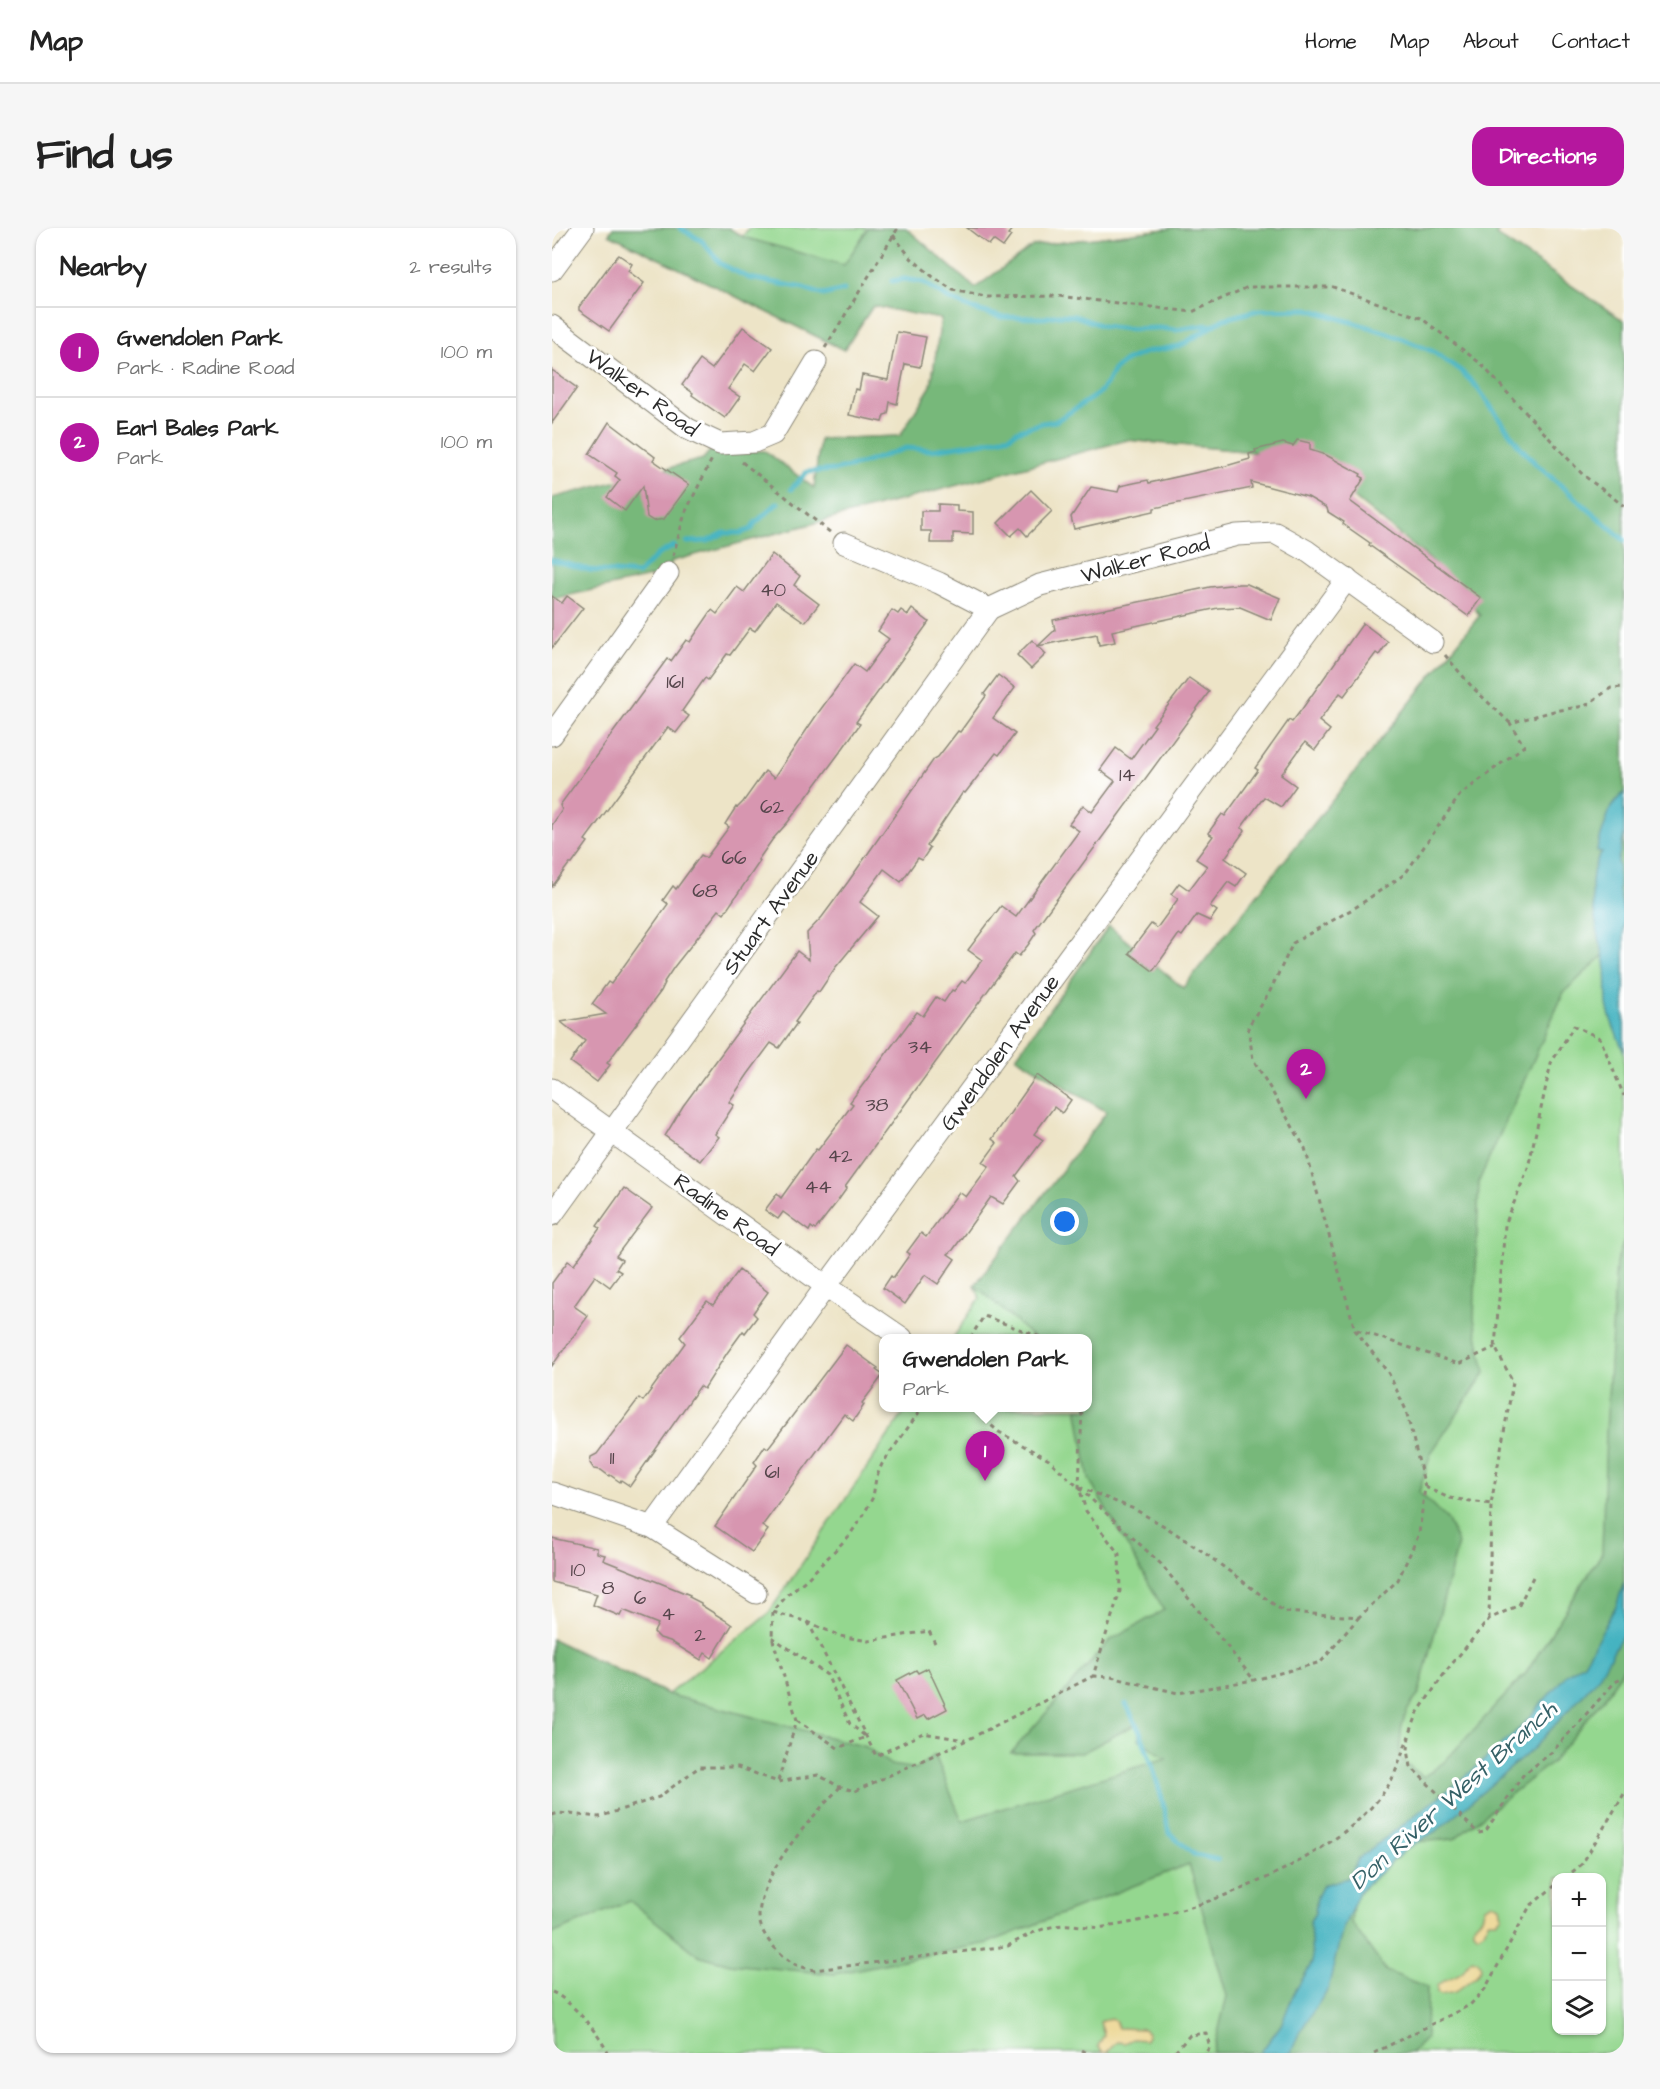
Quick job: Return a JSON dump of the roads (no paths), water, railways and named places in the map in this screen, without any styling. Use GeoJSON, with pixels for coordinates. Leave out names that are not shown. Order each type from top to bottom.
{"type":"FeatureCollection","features":[{"type":"Feature","properties":{"kind":"street"},"geometry":{"type":"LineString","coordinates":[[552,270],[583,228]]}},
{"type":"Feature","properties":{"kind":"street","name":"Walker Road"},"geometry":{"type":"LineString","coordinates":[[552,326],[688,429],[720,444],[754,442],[773,434],[816,362]]}},
{"type":"Feature","properties":{"kind":"street","name":"Walker Road"},"geometry":{"type":"LineString","coordinates":[[988,609],[1040,585],[1236,534],[1275,533],[1307,551],[1433,642]]}},
{"type":"Feature","properties":{"kind":"street"},"geometry":{"type":"LineString","coordinates":[[844,543],[939,583],[988,609]]}},
{"type":"Feature","properties":{"kind":"street"},"geometry":{"type":"LineString","coordinates":[[552,735],[668,573]]}},
{"type":"Feature","properties":{"kind":"street","name":"Gwendolen Avenue"},"geometry":{"type":"LineString","coordinates":[[652,1527],[826,1286],[1347,579]]}},
{"type":"Feature","properties":{"kind":"street","name":"Stuart Avenue"},"geometry":{"type":"LineString","coordinates":[[552,1215],[988,609]]}},
{"type":"Feature","properties":{"kind":"street","name":"Radine Road"},"geometry":{"type":"LineString","coordinates":[[552,1089],[896,1334]]}},
{"type":"Feature","properties":{"kind":"street"},"geometry":{"type":"LineString","coordinates":[[552,1493],[652,1527],[756,1593]]}},
{"type":"Feature","properties":{"kind":"water"},"geometry":{"type":"Polygon","coordinates":[[[1624,792],[1624,836],[1618,860],[1619,891],[1624,916],[1624,1052],[1608,1010],[1606,970],[1595,919],[1592,889],[1596,862],[1602,852],[1597,851],[1597,848],[1610,809],[1624,792]]]}},
{"type":"Feature","properties":{"kind":"water","name":"Don River West Branch"},"geometry":{"type":"Polygon","coordinates":[[[1624,1582],[1624,1632],[1598,1678],[1533,1749],[1438,1830],[1406,1849],[1359,1892],[1342,1931],[1328,1989],[1299,2033],[1291,2053],[1260,2053],[1281,2025],[1294,1993],[1312,1963],[1310,1921],[1315,1913],[1317,1897],[1323,1885],[1348,1878],[1359,1858],[1466,1776],[1521,1727],[1567,1674],[1584,1663],[1617,1604],[1624,1582]]]}},
{"type":"Feature","properties":{"kind":"waterway"},"geometry":{"type":"LineString","coordinates":[[680,228],[702,241],[721,264],[749,278],[804,288],[823,295],[844,290]]}},
{"type":"Feature","properties":{"kind":"waterway"},"geometry":{"type":"LineString","coordinates":[[892,281],[904,279],[923,282],[947,298],[1001,317],[1075,316],[1103,326],[1127,329],[1176,330],[1213,326]]}},
{"type":"Feature","properties":{"kind":"waterway"},"geometry":{"type":"LineString","coordinates":[[791,489],[807,472],[836,470],[858,465],[906,448],[931,450],[985,442],[1010,436],[1017,431],[1042,423],[1056,421],[1098,394],[1114,370],[1125,361],[1146,352],[1180,346],[1224,319],[1259,310],[1308,309],[1388,333],[1432,351],[1461,371],[1476,386],[1520,447],[1536,464],[1624,540]]}},
{"type":"Feature","properties":{"kind":"waterway"},"geometry":{"type":"LineString","coordinates":[[687,542],[708,541],[724,533],[741,533],[752,529],[754,524],[778,503]]}},
{"type":"Feature","properties":{"kind":"waterway"},"geometry":{"type":"LineString","coordinates":[[552,560],[589,570],[638,574],[657,555],[674,546]]}},
{"type":"Feature","properties":{"kind":"waterway"},"geometry":{"type":"LineString","coordinates":[[1126,1704],[1141,1734],[1152,1765],[1169,1833],[1195,1855],[1218,1860]]}},
{"type":"Feature","properties":{"kind":"place","name":"Earl Bales Park"},"geometry":{"type":"Point","coordinates":[1306,1099]}},
{"type":"Feature","properties":{"kind":"place","name":"Gwendolen Park"},"geometry":{"type":"Point","coordinates":[985,1481]}}]}
